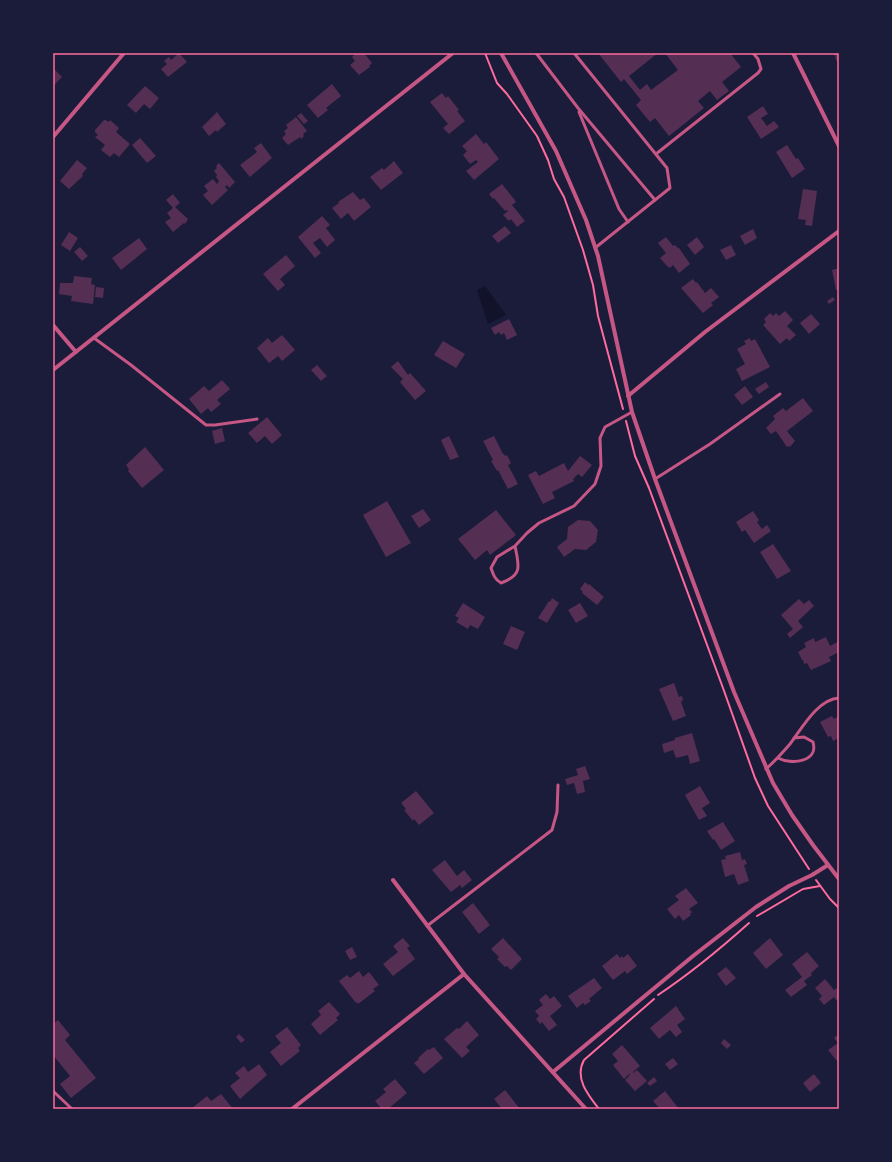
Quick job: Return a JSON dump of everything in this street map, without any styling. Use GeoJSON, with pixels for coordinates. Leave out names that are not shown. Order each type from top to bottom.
{"type":"FeatureCollection","features":[{"type":"Feature","properties":{"kind":"street"},"geometry":{"type":"LineString","coordinates":[[53,137],[124,53]]}},
{"type":"Feature","properties":{"kind":"street"},"geometry":{"type":"LineString","coordinates":[[53,370],[453,53]]}},
{"type":"Feature","properties":{"kind":"street"},"geometry":{"type":"LineString","coordinates":[[501,53],[556,151],[586,220],[596,248],[632,412],[734,692],[773,783],[792,815],[839,879]]}},
{"type":"Feature","properties":{"kind":"street"},"geometry":{"type":"LineString","coordinates":[[793,53],[839,146]]}},
{"type":"Feature","properties":{"kind":"street"},"geometry":{"type":"LineString","coordinates":[[628,396],[705,332],[839,231]]}},
{"type":"Feature","properties":{"kind":"street"},"geometry":{"type":"LineString","coordinates":[[53,325],[76,352]]}},
{"type":"Feature","properties":{"kind":"street"},"geometry":{"type":"LineString","coordinates":[[553,1072],[693,956],[756,907],[789,886],[812,875],[828,865]]}},
{"type":"Feature","properties":{"kind":"street"},"geometry":{"type":"LineString","coordinates":[[393,880],[464,974],[586,1109]]}},
{"type":"Feature","properties":{"kind":"street"},"geometry":{"type":"LineString","coordinates":[[292,1109],[464,974]]}},
{"type":"Feature","properties":{"kind":"lane"},"geometry":{"type":"LineString","coordinates":[[536,53],[578,108],[656,200]]}},
{"type":"Feature","properties":{"kind":"lane"},"geometry":{"type":"LineString","coordinates":[[574,53],[667,168],[670,188],[596,248]]}},
{"type":"Feature","properties":{"kind":"lane"},"geometry":{"type":"LineString","coordinates":[[656,154],[758,74],[761,69],[753,53]]}},
{"type":"Feature","properties":{"kind":"lane"},"geometry":{"type":"LineString","coordinates":[[578,108],[619,209],[628,222]]}},
{"type":"Feature","properties":{"kind":"lane"},"geometry":{"type":"LineString","coordinates":[[94,338],[206,424],[215,425],[257,419]]}},
{"type":"Feature","properties":{"kind":"lane"},"geometry":{"type":"LineString","coordinates":[[655,478],[710,444],[780,394]]}},
{"type":"Feature","properties":{"kind":"lane"},"geometry":{"type":"LineString","coordinates":[[514,546],[519,564],[518,571],[513,577],[501,583],[498,582],[493,575],[491,568],[497,557],[514,546],[539,523],[574,506],[594,484],[601,466],[600,438],[605,427],[632,412]]}},
{"type":"Feature","properties":{"kind":"lane"},"geometry":{"type":"LineString","coordinates":[[766,769],[778,758],[806,722],[821,706],[832,699],[839,698]]}},
{"type":"Feature","properties":{"kind":"lane"},"geometry":{"type":"LineString","coordinates":[[778,758],[783,761],[796,761],[808,758],[813,753],[815,748],[813,742],[804,737],[794,738]]}},
{"type":"Feature","properties":{"kind":"lane"},"geometry":{"type":"LineString","coordinates":[[427,926],[552,830],[557,812],[558,785]]}},
{"type":"Feature","properties":{"kind":"lane"},"geometry":{"type":"LineString","coordinates":[[53,1091],[72,1109]]}},
{"type":"Feature","properties":{"kind":"path"},"geometry":{"type":"LineString","coordinates":[[600,1109],[587,1093],[581,1080],[581,1066],[584,1060],[659,995],[714,954],[754,918],[803,889],[820,886]]}},
{"type":"Feature","properties":{"kind":"shaded area"},"geometry":{"type":"Polygon","coordinates":[[[485,286],[506,315],[488,324],[477,290],[485,286]]]}},
{"type":"Feature","properties":{"kind":"building"},"geometry":{"type":"Polygon","coordinates":[[[179,53],[187,62],[168,77],[161,69],[167,64],[164,61],[169,57],[171,60],[179,53]]]}},
{"type":"Feature","properties":{"kind":"building"},"geometry":{"type":"Polygon","coordinates":[[[354,53],[364,53],[372,63],[369,66],[370,67],[359,75],[350,65],[355,61],[352,57],[355,54],[354,53]]]}},
{"type":"Feature","properties":{"kind":"building"},"geometry":{"type":"Polygon","coordinates":[[[598,53],[658,53],[629,76],[640,90],[647,84],[651,90],[678,70],[665,53],[730,53],[741,67],[722,82],[729,91],[717,100],[710,91],[698,101],[704,108],[669,136],[655,118],[650,122],[636,105],[641,100],[624,79],[621,82],[598,53]]]}},
{"type":"Feature","properties":{"kind":"building"},"geometry":{"type":"Polygon","coordinates":[[[833,53],[839,53],[839,64],[835,58],[833,53]]]}},
{"type":"Feature","properties":{"kind":"building"},"geometry":{"type":"Polygon","coordinates":[[[53,68],[62,77],[53,86],[53,68]]]}},
{"type":"Feature","properties":{"kind":"building"},"geometry":{"type":"Polygon","coordinates":[[[332,84],[341,96],[326,108],[328,110],[318,118],[307,105],[332,84]]]}},
{"type":"Feature","properties":{"kind":"building"},"geometry":{"type":"Polygon","coordinates":[[[145,86],[159,98],[150,109],[144,104],[136,113],[127,105],[145,86]]]}},
{"type":"Feature","properties":{"kind":"building"},"geometry":{"type":"Polygon","coordinates":[[[442,93],[446,98],[448,96],[459,110],[457,111],[465,121],[449,134],[443,128],[448,124],[430,102],[442,93]]]}},
{"type":"Feature","properties":{"kind":"building"},"geometry":{"type":"Polygon","coordinates":[[[763,106],[768,114],[761,118],[767,126],[774,121],[779,127],[761,139],[747,117],[763,106]]]}},
{"type":"Feature","properties":{"kind":"building"},"geometry":{"type":"Polygon","coordinates":[[[217,112],[226,124],[217,132],[216,130],[209,136],[202,127],[217,112]]]}},
{"type":"Feature","properties":{"kind":"building"},"geometry":{"type":"Polygon","coordinates":[[[301,113],[308,121],[304,124],[297,116],[301,113]]]}},
{"type":"Feature","properties":{"kind":"building"},"geometry":{"type":"Polygon","coordinates":[[[296,117],[307,131],[303,134],[304,136],[301,139],[300,137],[288,145],[282,138],[286,134],[284,131],[288,128],[286,125],[296,117]]]}},
{"type":"Feature","properties":{"kind":"building"},"geometry":{"type":"Polygon","coordinates":[[[104,120],[109,122],[110,120],[119,128],[116,132],[130,144],[119,157],[114,153],[110,157],[101,150],[105,145],[95,137],[98,135],[95,130],[104,120]]]}},
{"type":"Feature","properties":{"kind":"building"},"geometry":{"type":"Polygon","coordinates":[[[476,134],[484,144],[486,142],[499,159],[474,180],[466,171],[478,162],[476,160],[470,164],[463,155],[467,151],[462,146],[476,134]]]}},
{"type":"Feature","properties":{"kind":"building"},"geometry":{"type":"Polygon","coordinates":[[[140,138],[156,156],[147,163],[132,145],[140,138]]]}},
{"type":"Feature","properties":{"kind":"building"},"geometry":{"type":"Polygon","coordinates":[[[261,143],[272,158],[250,177],[240,165],[257,152],[254,148],[261,143]]]}},
{"type":"Feature","properties":{"kind":"building"},"geometry":{"type":"Polygon","coordinates":[[[787,145],[805,169],[792,178],[776,152],[787,145]]]}},
{"type":"Feature","properties":{"kind":"building"},"geometry":{"type":"Polygon","coordinates":[[[77,160],[87,168],[82,174],[83,176],[69,189],[60,181],[77,160]]]}},
{"type":"Feature","properties":{"kind":"building"},"geometry":{"type":"Polygon","coordinates":[[[394,161],[403,173],[381,190],[370,177],[382,168],[384,170],[394,161]]]}},
{"type":"Feature","properties":{"kind":"building"},"geometry":{"type":"Polygon","coordinates":[[[219,163],[235,182],[229,188],[227,185],[225,187],[228,190],[212,205],[203,195],[208,191],[204,186],[213,179],[217,184],[219,181],[214,171],[219,163]]]}},
{"type":"Feature","properties":{"kind":"building"},"geometry":{"type":"Polygon","coordinates":[[[502,184],[516,202],[512,205],[525,221],[517,227],[511,219],[509,221],[503,215],[508,211],[505,211],[489,194],[502,184]]]}},
{"type":"Feature","properties":{"kind":"building"},"geometry":{"type":"Polygon","coordinates":[[[803,189],[817,191],[812,226],[805,225],[806,220],[798,219],[803,189]]]}},
{"type":"Feature","properties":{"kind":"building"},"geometry":{"type":"Polygon","coordinates":[[[353,192],[360,200],[364,198],[371,207],[354,221],[348,213],[341,219],[332,208],[353,192]]]}},
{"type":"Feature","properties":{"kind":"building"},"geometry":{"type":"Polygon","coordinates":[[[173,194],[180,203],[175,207],[188,219],[185,224],[184,223],[173,232],[165,222],[171,218],[167,213],[173,208],[166,200],[173,194]]]}},
{"type":"Feature","properties":{"kind":"building"},"geometry":{"type":"Polygon","coordinates":[[[322,216],[330,225],[326,228],[335,240],[327,247],[320,238],[313,243],[321,253],[315,258],[298,237],[322,216]]]}},
{"type":"Feature","properties":{"kind":"building"},"geometry":{"type":"Polygon","coordinates":[[[505,226],[511,233],[498,243],[492,236],[505,226]]]}},
{"type":"Feature","properties":{"kind":"building"},"geometry":{"type":"Polygon","coordinates":[[[753,229],[757,238],[745,245],[740,236],[753,229]]]}},
{"type":"Feature","properties":{"kind":"building"},"geometry":{"type":"Polygon","coordinates":[[[69,232],[78,238],[70,251],[61,245],[69,232]]]}},
{"type":"Feature","properties":{"kind":"building"},"geometry":{"type":"Polygon","coordinates":[[[666,237],[673,246],[675,245],[679,248],[690,264],[679,273],[673,265],[670,268],[668,267],[660,258],[666,253],[658,243],[666,237]]]}},
{"type":"Feature","properties":{"kind":"building"},"geometry":{"type":"Polygon","coordinates":[[[697,237],[704,247],[695,255],[687,245],[697,237]]]}},
{"type":"Feature","properties":{"kind":"building"},"geometry":{"type":"Polygon","coordinates":[[[139,238],[147,249],[121,270],[112,258],[139,238]]]}},
{"type":"Feature","properties":{"kind":"building"},"geometry":{"type":"Polygon","coordinates":[[[731,245],[736,255],[726,260],[720,250],[731,245]]]}},
{"type":"Feature","properties":{"kind":"building"},"geometry":{"type":"Polygon","coordinates":[[[80,247],[88,256],[82,261],[74,252],[80,247]]]}},
{"type":"Feature","properties":{"kind":"building"},"geometry":{"type":"Polygon","coordinates":[[[286,255],[295,266],[280,279],[285,285],[278,291],[263,274],[286,255]]]}},
{"type":"Feature","properties":{"kind":"building"},"geometry":{"type":"Polygon","coordinates":[[[839,268],[839,290],[836,290],[832,270],[839,268]]]}},
{"type":"Feature","properties":{"kind":"building"},"geometry":{"type":"Polygon","coordinates":[[[74,276],[92,278],[91,284],[95,285],[93,304],[71,301],[72,296],[59,294],[60,283],[73,283],[74,276]]]}},
{"type":"Feature","properties":{"kind":"building"},"geometry":{"type":"Polygon","coordinates":[[[693,279],[705,293],[711,288],[719,297],[711,303],[713,305],[703,313],[681,288],[693,279]]]}},
{"type":"Feature","properties":{"kind":"building"},"geometry":{"type":"Polygon","coordinates":[[[96,287],[104,288],[103,298],[95,297],[96,287]]]}},
{"type":"Feature","properties":{"kind":"building"},"geometry":{"type":"Polygon","coordinates":[[[833,297],[835,300],[829,304],[827,301],[833,297]]]}},
{"type":"Feature","properties":{"kind":"building"},"geometry":{"type":"Polygon","coordinates":[[[785,311],[793,320],[787,326],[796,335],[789,341],[787,338],[780,344],[763,325],[766,322],[764,319],[770,313],[773,316],[776,313],[779,316],[785,311]]]}},
{"type":"Feature","properties":{"kind":"building"},"geometry":{"type":"Polygon","coordinates":[[[811,314],[820,324],[809,334],[800,323],[811,314]]]}},
{"type":"Feature","properties":{"kind":"building"},"geometry":{"type":"Polygon","coordinates":[[[509,319],[517,335],[507,340],[504,333],[501,335],[499,332],[495,335],[491,328],[509,319]]]}},
{"type":"Feature","properties":{"kind":"building"},"geometry":{"type":"Polygon","coordinates":[[[282,335],[295,350],[282,361],[278,356],[269,363],[257,348],[268,338],[272,343],[282,335]]]}},
{"type":"Feature","properties":{"kind":"building"},"geometry":{"type":"Polygon","coordinates":[[[750,338],[751,341],[755,339],[770,367],[742,381],[736,369],[745,364],[737,349],[746,344],[744,341],[750,338]]]}},
{"type":"Feature","properties":{"kind":"building"},"geometry":{"type":"Polygon","coordinates":[[[443,341],[465,354],[456,368],[434,355],[443,341]]]}},
{"type":"Feature","properties":{"kind":"building"},"geometry":{"type":"Polygon","coordinates":[[[398,361],[408,375],[410,373],[426,391],[415,400],[400,382],[403,379],[391,367],[398,361]]]}},
{"type":"Feature","properties":{"kind":"building"},"geometry":{"type":"Polygon","coordinates":[[[317,365],[327,376],[321,381],[311,370],[317,365]]]}},
{"type":"Feature","properties":{"kind":"building"},"geometry":{"type":"Polygon","coordinates":[[[222,380],[230,389],[217,400],[221,404],[211,412],[208,408],[201,414],[189,399],[204,386],[209,391],[222,380]]]}},
{"type":"Feature","properties":{"kind":"building"},"geometry":{"type":"Polygon","coordinates":[[[766,382],[769,387],[759,394],[755,389],[766,382]]]}},
{"type":"Feature","properties":{"kind":"building"},"geometry":{"type":"Polygon","coordinates":[[[745,386],[753,397],[742,405],[734,395],[745,386]]]}},
{"type":"Feature","properties":{"kind":"building"},"geometry":{"type":"Polygon","coordinates":[[[803,398],[813,411],[787,431],[795,441],[790,447],[787,447],[776,431],[771,434],[766,428],[775,419],[773,416],[783,408],[786,411],[803,398]]]}},
{"type":"Feature","properties":{"kind":"building"},"geometry":{"type":"Polygon","coordinates":[[[267,417],[282,435],[272,444],[265,436],[257,443],[248,433],[267,417]]]}},
{"type":"Feature","properties":{"kind":"building"},"geometry":{"type":"Polygon","coordinates":[[[222,428],[225,441],[215,444],[212,431],[222,428]]]}},
{"type":"Feature","properties":{"kind":"building"},"geometry":{"type":"Polygon","coordinates":[[[449,436],[459,457],[450,460],[441,440],[449,436]]]}},
{"type":"Feature","properties":{"kind":"building"},"geometry":{"type":"Polygon","coordinates":[[[494,436],[503,454],[505,456],[507,455],[511,463],[508,465],[518,484],[508,489],[498,470],[497,471],[491,461],[493,460],[483,441],[494,436]]]}},
{"type":"Feature","properties":{"kind":"building"},"geometry":{"type":"Polygon","coordinates":[[[145,447],[164,470],[142,488],[128,471],[129,469],[126,465],[145,447]]]}},
{"type":"Feature","properties":{"kind":"building"},"geometry":{"type":"Polygon","coordinates":[[[580,456],[592,465],[582,477],[578,474],[573,479],[574,481],[552,492],[555,498],[543,504],[528,475],[536,471],[539,476],[564,463],[568,471],[580,456]]]}},
{"type":"Feature","properties":{"kind":"building"},"geometry":{"type":"Polygon","coordinates":[[[387,501],[411,543],[386,557],[363,515],[387,501]]]}},
{"type":"Feature","properties":{"kind":"building"},"geometry":{"type":"Polygon","coordinates":[[[423,509],[431,520],[419,528],[411,516],[423,509]]]}},
{"type":"Feature","properties":{"kind":"building"},"geometry":{"type":"Polygon","coordinates":[[[496,510],[516,535],[490,555],[487,550],[475,560],[458,539],[496,510]]]}},
{"type":"Feature","properties":{"kind":"building"},"geometry":{"type":"Polygon","coordinates":[[[753,511],[759,520],[757,522],[762,529],[767,525],[771,531],[754,543],[745,530],[742,532],[736,522],[753,511]]]}},
{"type":"Feature","properties":{"kind":"building"},"geometry":{"type":"Polygon","coordinates":[[[578,520],[590,521],[598,530],[596,542],[586,550],[575,549],[564,557],[557,547],[567,539],[568,527],[578,520]]]}},
{"type":"Feature","properties":{"kind":"building"},"geometry":{"type":"Polygon","coordinates":[[[773,544],[791,571],[777,579],[760,552],[773,544]]]}},
{"type":"Feature","properties":{"kind":"building"},"geometry":{"type":"Polygon","coordinates":[[[585,582],[604,597],[597,605],[582,593],[583,592],[580,589],[585,582]]]}},
{"type":"Feature","properties":{"kind":"building"},"geometry":{"type":"Polygon","coordinates":[[[552,598],[559,603],[547,623],[538,618],[552,598]]]}},
{"type":"Feature","properties":{"kind":"building"},"geometry":{"type":"Polygon","coordinates":[[[799,599],[804,604],[809,600],[814,606],[798,621],[803,627],[790,638],[787,634],[793,629],[781,615],[799,599]]]}},
{"type":"Feature","properties":{"kind":"building"},"geometry":{"type":"Polygon","coordinates":[[[463,603],[485,617],[478,629],[470,625],[468,629],[456,622],[459,618],[455,616],[463,603]]]}},
{"type":"Feature","properties":{"kind":"building"},"geometry":{"type":"Polygon","coordinates":[[[580,603],[588,616],[576,623],[568,610],[580,603]]]}},
{"type":"Feature","properties":{"kind":"building"},"geometry":{"type":"Polygon","coordinates":[[[511,626],[525,632],[517,650],[503,644],[511,626]]]}},
{"type":"Feature","properties":{"kind":"building"},"geometry":{"type":"Polygon","coordinates":[[[826,637],[830,646],[839,641],[839,652],[829,657],[831,661],[811,670],[807,663],[804,664],[798,652],[806,647],[804,643],[814,638],[815,642],[826,637]]]}},
{"type":"Feature","properties":{"kind":"building"},"geometry":{"type":"Polygon","coordinates":[[[674,683],[679,697],[682,696],[683,700],[681,702],[686,716],[673,721],[659,689],[674,683]]]}},
{"type":"Feature","properties":{"kind":"building"},"geometry":{"type":"Polygon","coordinates":[[[832,716],[834,719],[839,716],[839,723],[837,724],[839,728],[839,738],[833,741],[831,736],[828,737],[820,722],[832,716]]]}},
{"type":"Feature","properties":{"kind":"building"},"geometry":{"type":"Polygon","coordinates":[[[692,733],[700,761],[690,764],[688,755],[676,758],[673,750],[664,753],[662,744],[692,733]]]}},
{"type":"Feature","properties":{"kind":"building"},"geometry":{"type":"Polygon","coordinates":[[[585,766],[590,779],[583,781],[585,792],[577,794],[574,783],[567,785],[565,779],[578,775],[576,769],[585,766]]]}},
{"type":"Feature","properties":{"kind":"building"},"geometry":{"type":"Polygon","coordinates":[[[700,786],[710,803],[702,808],[707,816],[699,820],[685,795],[700,786]]]}},
{"type":"Feature","properties":{"kind":"building"},"geometry":{"type":"Polygon","coordinates":[[[416,791],[434,813],[419,825],[414,819],[413,821],[404,810],[406,809],[401,803],[416,791]]]}},
{"type":"Feature","properties":{"kind":"building"},"geometry":{"type":"Polygon","coordinates":[[[723,822],[735,841],[721,850],[707,831],[723,822]]]}},
{"type":"Feature","properties":{"kind":"building"},"geometry":{"type":"Polygon","coordinates":[[[740,852],[742,860],[745,859],[747,864],[744,865],[749,881],[738,885],[734,874],[725,877],[721,860],[726,859],[725,856],[740,852]]]}},
{"type":"Feature","properties":{"kind":"building"},"geometry":{"type":"Polygon","coordinates":[[[445,860],[457,876],[464,870],[472,880],[462,888],[460,885],[451,892],[432,870],[445,860]]]}},
{"type":"Feature","properties":{"kind":"building"},"geometry":{"type":"Polygon","coordinates":[[[686,888],[698,903],[689,909],[692,912],[690,914],[691,915],[683,921],[679,915],[675,919],[667,909],[679,900],[675,896],[686,888]]]}},
{"type":"Feature","properties":{"kind":"building"},"geometry":{"type":"Polygon","coordinates":[[[473,903],[490,925],[479,934],[462,912],[473,903]]]}},
{"type":"Feature","properties":{"kind":"building"},"geometry":{"type":"Polygon","coordinates":[[[403,938],[410,946],[407,948],[415,959],[393,976],[383,964],[398,952],[393,946],[403,938]]]}},
{"type":"Feature","properties":{"kind":"building"},"geometry":{"type":"Polygon","coordinates":[[[503,938],[522,959],[511,970],[507,966],[505,967],[497,959],[499,957],[491,949],[503,938]]]}},
{"type":"Feature","properties":{"kind":"building"},"geometry":{"type":"Polygon","coordinates":[[[770,938],[783,955],[766,969],[753,953],[770,938]]]}},
{"type":"Feature","properties":{"kind":"building"},"geometry":{"type":"Polygon","coordinates":[[[352,947],[357,957],[350,960],[345,951],[352,947]]]}},
{"type":"Feature","properties":{"kind":"building"},"geometry":{"type":"Polygon","coordinates":[[[807,952],[819,966],[811,973],[812,975],[804,981],[807,985],[791,997],[785,990],[802,977],[792,964],[807,952]]]}},
{"type":"Feature","properties":{"kind":"building"},"geometry":{"type":"Polygon","coordinates":[[[617,954],[620,958],[622,956],[623,958],[628,954],[637,966],[627,974],[625,971],[613,980],[602,966],[617,954]]]}},
{"type":"Feature","properties":{"kind":"building"},"geometry":{"type":"Polygon","coordinates":[[[726,967],[736,978],[726,986],[717,974],[726,967]]]}},
{"type":"Feature","properties":{"kind":"building"},"geometry":{"type":"Polygon","coordinates":[[[359,971],[363,977],[369,972],[379,985],[373,989],[375,991],[358,1004],[339,981],[347,975],[350,978],[359,971]]]}},
{"type":"Feature","properties":{"kind":"building"},"geometry":{"type":"Polygon","coordinates":[[[594,978],[602,988],[589,999],[591,1001],[585,1005],[583,1003],[577,1008],[568,996],[594,978]]]}},
{"type":"Feature","properties":{"kind":"building"},"geometry":{"type":"Polygon","coordinates":[[[825,979],[834,990],[837,988],[839,991],[839,998],[836,1000],[834,997],[824,1005],[819,999],[822,996],[815,988],[825,979]]]}},
{"type":"Feature","properties":{"kind":"building"},"geometry":{"type":"Polygon","coordinates":[[[546,994],[550,999],[554,996],[562,1006],[550,1016],[557,1025],[549,1031],[542,1022],[540,1024],[536,1019],[539,1016],[535,1011],[543,1005],[539,1000],[546,994]]]}},
{"type":"Feature","properties":{"kind":"building"},"geometry":{"type":"Polygon","coordinates":[[[329,1002],[340,1014],[336,1018],[338,1020],[320,1035],[311,1024],[321,1015],[318,1011],[329,1002]]]}},
{"type":"Feature","properties":{"kind":"building"},"geometry":{"type":"Polygon","coordinates":[[[676,1006],[685,1019],[677,1025],[682,1032],[676,1037],[670,1030],[659,1039],[650,1028],[676,1006]]]}},
{"type":"Feature","properties":{"kind":"building"},"geometry":{"type":"Polygon","coordinates":[[[58,1020],[70,1035],[65,1040],[96,1078],[71,1098],[60,1084],[70,1076],[53,1055],[53,1024],[58,1020]]]}},
{"type":"Feature","properties":{"kind":"building"},"geometry":{"type":"Polygon","coordinates":[[[467,1021],[479,1035],[466,1047],[470,1051],[462,1058],[444,1039],[457,1028],[459,1029],[467,1021]]]}},
{"type":"Feature","properties":{"kind":"building"},"geometry":{"type":"Polygon","coordinates":[[[287,1027],[301,1045],[298,1048],[300,1051],[281,1066],[270,1052],[281,1043],[275,1036],[287,1027]]]}},
{"type":"Feature","properties":{"kind":"building"},"geometry":{"type":"Polygon","coordinates":[[[239,1034],[245,1040],[241,1043],[236,1037],[239,1034]]]}},
{"type":"Feature","properties":{"kind":"building"},"geometry":{"type":"Polygon","coordinates":[[[839,1034],[839,1060],[837,1061],[828,1050],[838,1043],[834,1038],[839,1034]]]}},
{"type":"Feature","properties":{"kind":"building"},"geometry":{"type":"Polygon","coordinates":[[[724,1039],[731,1045],[727,1049],[721,1043],[724,1039]]]}},
{"type":"Feature","properties":{"kind":"building"},"geometry":{"type":"Polygon","coordinates":[[[622,1045],[640,1066],[633,1073],[637,1070],[647,1081],[635,1091],[625,1080],[630,1075],[629,1074],[624,1079],[613,1065],[618,1061],[612,1054],[622,1045]]]}},
{"type":"Feature","properties":{"kind":"building"},"geometry":{"type":"Polygon","coordinates":[[[434,1047],[443,1058],[424,1074],[414,1063],[428,1049],[429,1050],[434,1047]]]}},
{"type":"Feature","properties":{"kind":"building"},"geometry":{"type":"Polygon","coordinates":[[[673,1058],[678,1064],[670,1070],[665,1064],[673,1058]]]}},
{"type":"Feature","properties":{"kind":"building"},"geometry":{"type":"Polygon","coordinates":[[[259,1064],[267,1075],[240,1099],[230,1086],[240,1078],[235,1073],[244,1066],[248,1072],[259,1064]]]}},
{"type":"Feature","properties":{"kind":"building"},"geometry":{"type":"Polygon","coordinates":[[[814,1074],[821,1083],[810,1092],[803,1083],[814,1074]]]}},
{"type":"Feature","properties":{"kind":"building"},"geometry":{"type":"Polygon","coordinates":[[[654,1077],[657,1081],[650,1086],[647,1083],[654,1077]]]}},
{"type":"Feature","properties":{"kind":"building"},"geometry":{"type":"Polygon","coordinates":[[[395,1079],[407,1093],[388,1109],[382,1109],[375,1101],[386,1092],[383,1089],[395,1079]]]}},
{"type":"Feature","properties":{"kind":"building"},"geometry":{"type":"Polygon","coordinates":[[[505,1090],[520,1109],[502,1109],[494,1099],[505,1090]]]}},
{"type":"Feature","properties":{"kind":"building"},"geometry":{"type":"Polygon","coordinates":[[[665,1091],[679,1109],[660,1109],[653,1101],[665,1091]]]}},
{"type":"Feature","properties":{"kind":"building"},"geometry":{"type":"Polygon","coordinates":[[[221,1094],[233,1109],[191,1109],[207,1096],[211,1101],[221,1094]]]}}]}
